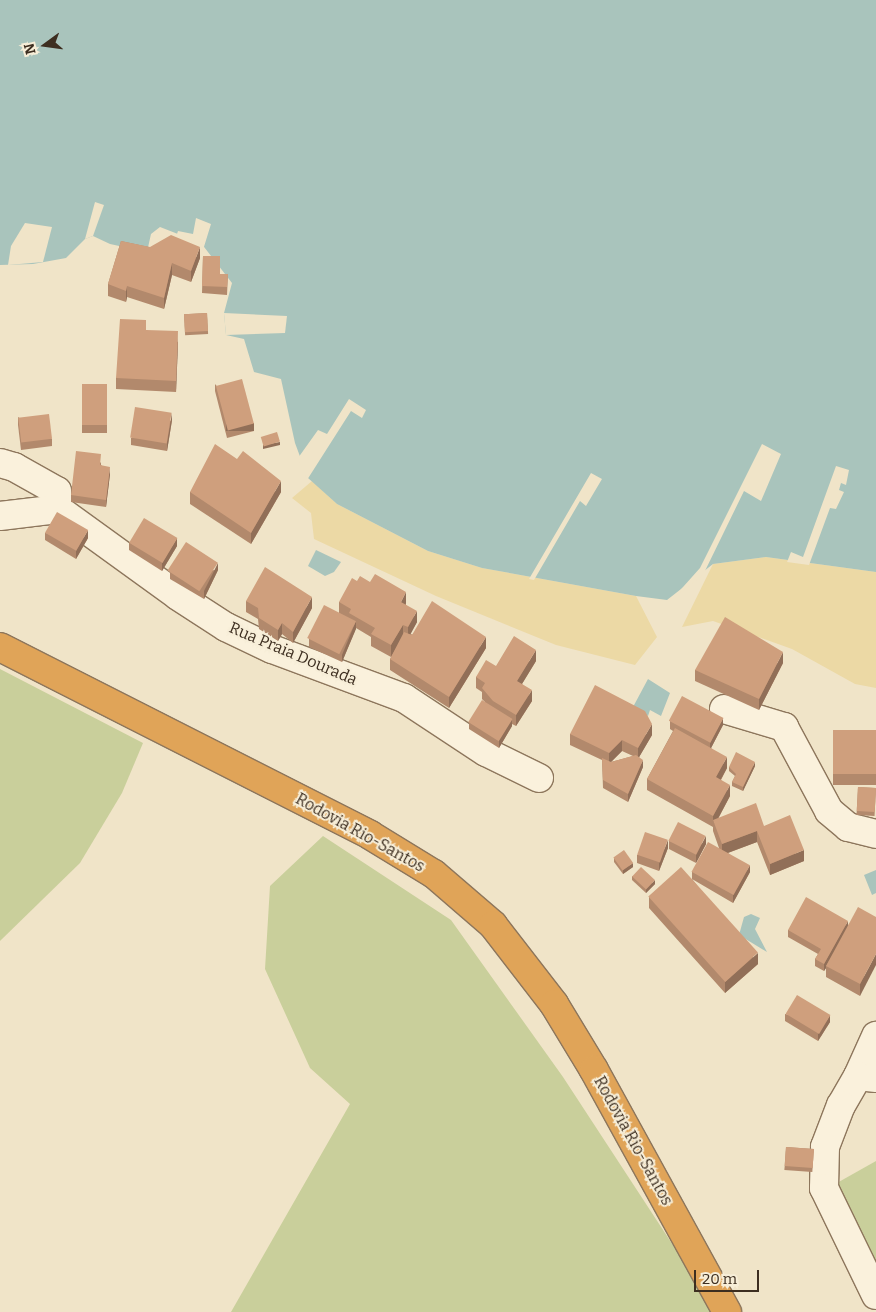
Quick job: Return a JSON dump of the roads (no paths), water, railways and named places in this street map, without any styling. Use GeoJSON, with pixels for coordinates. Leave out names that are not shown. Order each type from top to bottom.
{"type":"FeatureCollection","features":[{"type":"Feature","properties":{"kind":"highway","name":"Rodovia Rio-Santos"},"geometry":{"type":"LineString","coordinates":[[0,647],[370,835],[434,874],[493,925],[554,1004],[594,1070],[727,1312]]}},
{"type":"Feature","properties":{"kind":"street"},"geometry":{"type":"LineString","coordinates":[[0,463],[14,467],[57,491],[58,509],[0,516]]}},
{"type":"Feature","properties":{"kind":"street","name":"Rua Praia Dourada"},"geometry":{"type":"LineString","coordinates":[[58,509],[178,596],[226,627],[272,649],[404,698],[486,752],[539,778]]}},
{"type":"Feature","properties":{"kind":"street"},"geometry":{"type":"LineString","coordinates":[[724,709],[784,727],[829,811],[848,827],[876,834]]}},
{"type":"Feature","properties":{"kind":"street"},"geometry":{"type":"LineString","coordinates":[[876,1036],[867,1077],[841,1105],[825,1147],[824,1188],[876,1295]]}},
{"type":"Feature","properties":{"kind":"water"},"geometry":{"type":"Polygon","coordinates":[[[0,0],[876,0],[876,572],[766,557],[713,564],[667,600],[482,568],[428,551],[337,504],[308,478],[295,443],[281,379],[254,372],[244,339],[226,335],[224,313],[232,283],[201,243],[160,227],[151,234],[147,252],[110,244],[93,236],[85,239],[66,258],[33,264],[0,265],[0,0]]]}},
{"type":"Feature","properties":{"kind":"water"},"geometry":{"type":"Polygon","coordinates":[[[316,550],[341,562],[334,572],[325,576],[308,566],[316,550]]]}},
{"type":"Feature","properties":{"kind":"water"},"geometry":{"type":"Polygon","coordinates":[[[648,679],[670,693],[661,716],[650,710],[648,716],[633,707],[648,679]]]}},
{"type":"Feature","properties":{"kind":"water"},"geometry":{"type":"Polygon","coordinates":[[[876,870],[876,893],[872,895],[864,875],[876,870]]]}},
{"type":"Feature","properties":{"kind":"water"},"geometry":{"type":"Polygon","coordinates":[[[751,914],[760,918],[755,929],[767,952],[739,935],[744,917],[751,914]]]}}]}
